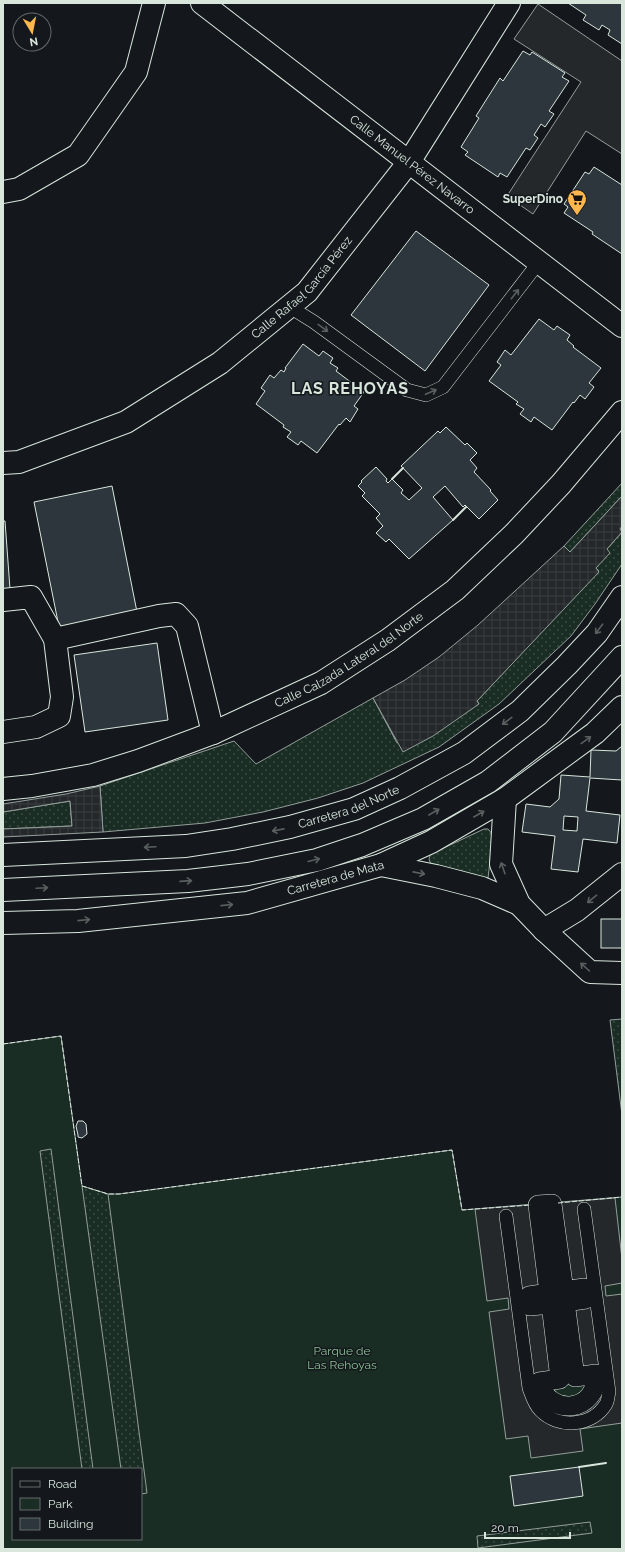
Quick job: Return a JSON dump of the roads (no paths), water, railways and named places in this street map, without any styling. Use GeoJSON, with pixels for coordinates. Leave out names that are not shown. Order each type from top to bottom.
{"type":"FeatureCollection","features":[{"type":"Feature","properties":{"kind":"street"},"geometry":{"type":"LineString","coordinates":[[3,192],[19,190],[78,156],[136,72],[154,3]]}},
{"type":"Feature","properties":{"kind":"street","name":"Calle Manuel Pérez Navarro"},"geometry":{"type":"LineString","coordinates":[[202,3],[622,326]]}},
{"type":"Feature","properties":{"kind":"street","name":"Calle Rafael García Pérez"},"geometry":{"type":"LineString","coordinates":[[3,463],[19,462],[126,422],[220,363],[307,292],[409,162],[509,3]]}},
{"type":"Feature","properties":{"kind":"street","name":"Calle Calzada Lateral del Norte"},"geometry":{"type":"LineString","coordinates":[[3,789],[32,786],[93,775],[138,761],[213,733],[321,683],[388,640],[455,590],[514,534],[556,489],[622,412]]}},
{"type":"Feature","properties":{"kind":"street"},"geometry":{"type":"LineString","coordinates":[[3,600],[31,597],[55,639],[62,696],[59,716],[36,727],[3,732]]}},
{"type":"Feature","properties":{"kind":"street","name":"Carretera del Norte"},"geometry":{"type":"LineString","coordinates":[[3,855],[186,846],[232,839],[290,827],[354,809],[400,788],[464,753],[520,711],[567,665],[597,632],[622,597]]}},
{"type":"Feature","properties":{"kind":"street"},"geometry":{"type":"LineString","coordinates":[[55,639],[159,616],[176,614],[187,626],[213,733]]}},
{"type":"Feature","properties":{"kind":"street"},"geometry":{"type":"LineString","coordinates":[[3,890],[188,881],[248,874],[316,860],[362,845],[423,819],[488,782],[552,732],[622,657]]}},
{"type":"Feature","properties":{"kind":"street","name":"Carretera de Mata"},"geometry":{"type":"LineString","coordinates":[[3,923],[78,921],[247,903],[381,866],[431,842],[505,799],[595,733],[622,707]]}},
{"type":"Feature","properties":{"kind":"street"},"geometry":{"type":"LineString","coordinates":[[505,799],[501,864],[519,904],[544,930],[590,972],[622,973]]}},
{"type":"Feature","properties":{"kind":"street"},"geometry":{"type":"LineString","coordinates":[[381,866],[436,876],[482,888],[519,904]]}},
{"type":"Feature","properties":{"kind":"street"},"geometry":{"type":"LineString","coordinates":[[544,930],[577,910],[622,874]]}},
{"type":"Feature","properties":{"kind":"street"},"geometry":{"type":"LineString","coordinates":[[552,1204],[564,1291],[584,1288],[586,1299],[565,1302],[575,1377],[596,1374],[597,1384],[589,1396],[581,1403],[565,1406],[558,1405],[552,1401],[542,1391],[539,1382],[560,1379],[551,1304],[530,1306],[529,1296],[549,1293],[538,1205],[552,1204]]}},
{"type":"Feature","properties":{"kind":"lane"},"geometry":{"type":"LineString","coordinates":[[290,307],[314,322],[407,390],[426,395],[442,386],[539,262]]}},
{"type":"Feature","properties":{"kind":"lane"},"geometry":{"type":"LineString","coordinates":[[506,1216],[529,1388],[533,1400],[539,1409],[548,1417],[562,1423],[580,1423],[595,1415],[606,1403],[609,1392],[584,1210]]}},
{"type":"Feature","properties":{"kind":"place","name":"SuperDino"},"geometry":{"type":"Point","coordinates":[577,216]}},
{"type":"Feature","properties":{"kind":"district","name":"LAS REHOYAS"},"geometry":{"type":"Point","coordinates":[350,388]}},
{"type":"Feature","properties":{"kind":"park label","name":"Parque de Las Rehoyas"},"geometry":{"type":"Point","coordinates":[342,1358]}}]}
